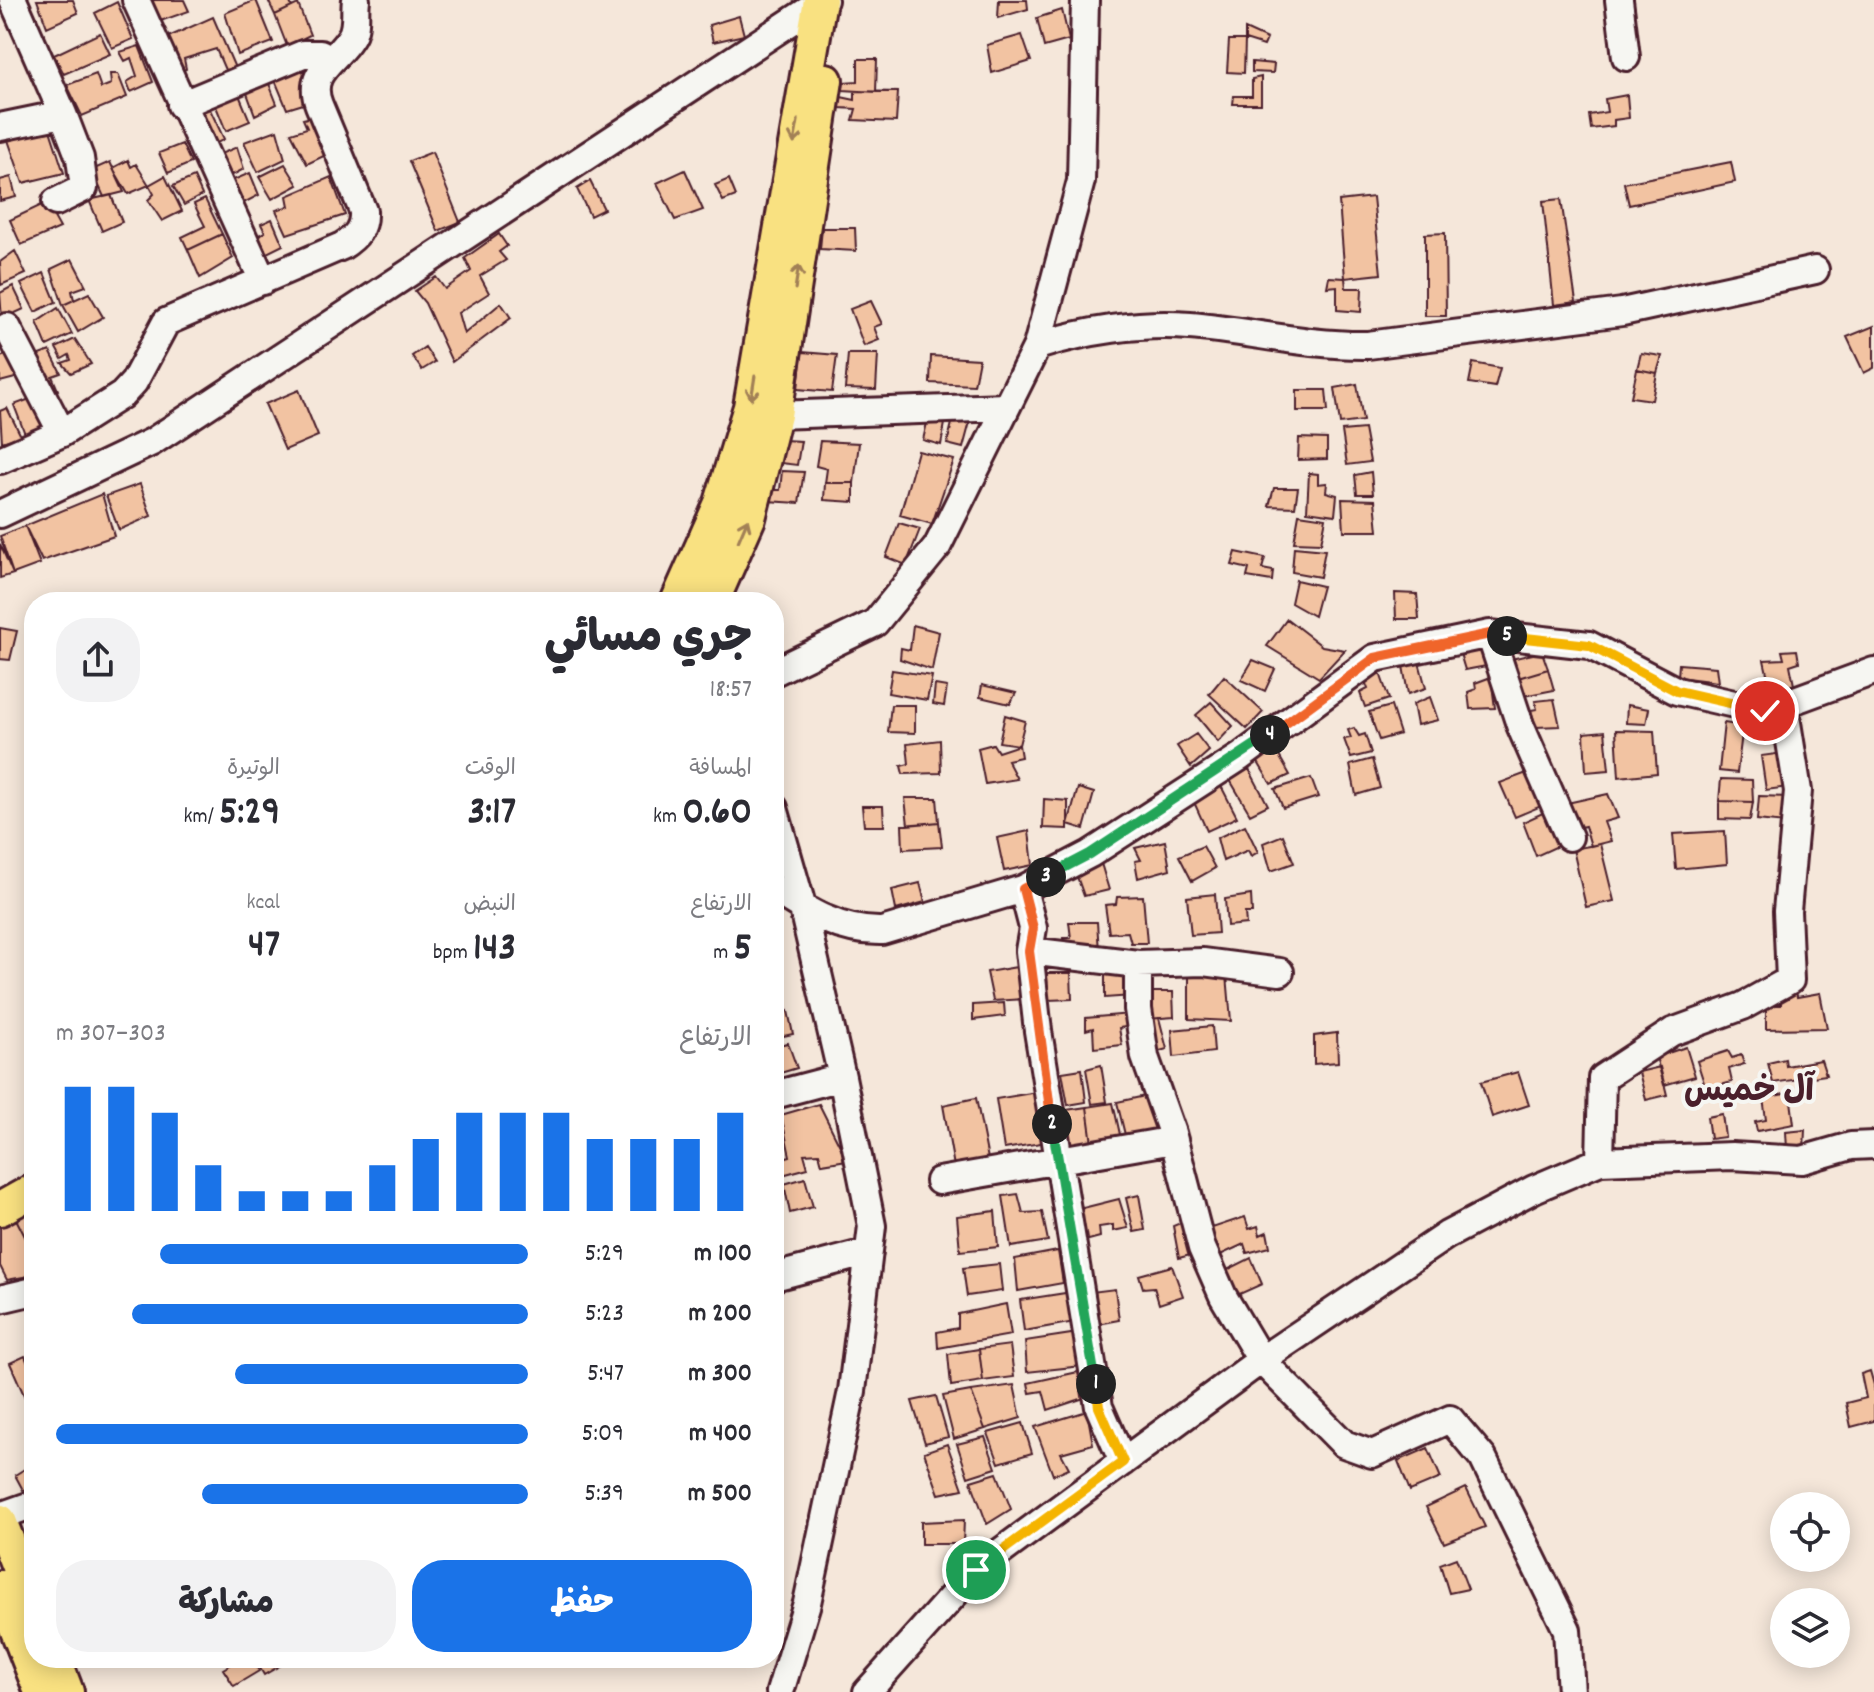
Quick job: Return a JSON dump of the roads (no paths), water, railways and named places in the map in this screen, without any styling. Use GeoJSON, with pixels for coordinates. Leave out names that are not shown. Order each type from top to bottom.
{"type":"FeatureCollection","features":[{"type":"Feature","properties":{"kind":"main road"},"geometry":{"type":"LineString","coordinates":[[716,592],[749,518],[775,415],[825,1]]}},
{"type":"Feature","properties":{"kind":"main road"},"geometry":{"type":"LineString","coordinates":[[681,592],[721,503],[750,407],[825,1]]}},
{"type":"Feature","properties":{"kind":"main road"},"geometry":{"type":"LineString","coordinates":[[0,1209],[24,1196]]}},
{"type":"Feature","properties":{"kind":"main road"},"geometry":{"type":"LineString","coordinates":[[0,1518],[24,1581]]}},
{"type":"Feature","properties":{"kind":"main road"},"geometry":{"type":"LineString","coordinates":[[0,1587],[24,1648]]}},
{"type":"Feature","properties":{"kind":"main road"},"geometry":{"type":"LineString","coordinates":[[32,1668],[41,1692]]}},
{"type":"Feature","properties":{"kind":"main road"},"geometry":{"type":"LineString","coordinates":[[58,1668],[67,1692]]}},
{"type":"Feature","properties":{"kind":"street"},"geometry":{"type":"LineString","coordinates":[[13,0],[80,158],[84,188],[56,202]]}},
{"type":"Feature","properties":{"kind":"street"},"geometry":{"type":"LineString","coordinates":[[136,0],[263,281]]}},
{"type":"Feature","properties":{"kind":"street"},"geometry":{"type":"LineString","coordinates":[[0,460],[62,433],[128,390],[166,322],[342,246],[356,236],[363,221],[363,211],[316,96],[317,78],[352,37],[356,0]]}},
{"type":"Feature","properties":{"kind":"street"},"geometry":{"type":"LineString","coordinates":[[784,667],[875,623],[937,547],[1037,346],[1081,181],[1085,0]]}},
{"type":"Feature","properties":{"kind":"street"},"geometry":{"type":"LineString","coordinates":[[1619,0],[1626,57]]}},
{"type":"Feature","properties":{"kind":"street"},"geometry":{"type":"LineString","coordinates":[[0,514],[152,442],[825,1]]}},
{"type":"Feature","properties":{"kind":"street"},"geometry":{"type":"LineString","coordinates":[[181,105],[303,54],[320,54],[330,60]]}},
{"type":"Feature","properties":{"kind":"street"},"geometry":{"type":"LineString","coordinates":[[0,127],[63,114]]}},
{"type":"Feature","properties":{"kind":"street"},"geometry":{"type":"LineString","coordinates":[[1037,346],[1069,335],[1188,326],[1326,346],[1368,345],[1622,312],[1815,270]]}},
{"type":"Feature","properties":{"kind":"street"},"geometry":{"type":"LineString","coordinates":[[7,327],[62,433]]}},
{"type":"Feature","properties":{"kind":"street"},"geometry":{"type":"LineString","coordinates":[[775,415],[1006,407]]}},
{"type":"Feature","properties":{"kind":"street"},"geometry":{"type":"LineString","coordinates":[[1490,634],[1520,725],[1569,837]]}},
{"type":"Feature","properties":{"kind":"street"},"geometry":{"type":"LineString","coordinates":[[784,896],[803,909],[859,931],[882,931],[1023,889],[1090,854],[1240,757],[1375,658],[1490,634],[1589,645],[1677,691],[1765,711],[1874,671]]}},
{"type":"Feature","properties":{"kind":"street"},"geometry":{"type":"LineString","coordinates":[[1600,1161],[1602,1078],[1672,1032],[1743,1006],[1790,980],[1787,911],[1798,791],[1784,704]]}},
{"type":"Feature","properties":{"kind":"street"},"geometry":{"type":"LineString","coordinates":[[780,1692],[807,1603],[852,1391],[872,1226],[842,1077],[803,909],[784,843]]}},
{"type":"Feature","properties":{"kind":"street"},"geometry":{"type":"LineString","coordinates":[[1023,889],[1033,928],[1029,951],[1057,1159],[1099,1407],[1123,1462]]}},
{"type":"Feature","properties":{"kind":"street"},"geometry":{"type":"LineString","coordinates":[[1029,951],[1138,964],[1203,962],[1280,972]]}},
{"type":"Feature","properties":{"kind":"street"},"geometry":{"type":"LineString","coordinates":[[1138,964],[1138,1009],[1145,1057],[1174,1140],[1202,1248],[1223,1296],[1261,1360],[1344,1444],[1372,1454],[1450,1419],[1483,1458],[1567,1630],[1571,1692]]}},
{"type":"Feature","properties":{"kind":"street"},"geometry":{"type":"LineString","coordinates":[[784,1092],[842,1077]]}},
{"type":"Feature","properties":{"kind":"street"},"geometry":{"type":"LineString","coordinates":[[939,1181],[1174,1140]]}},
{"type":"Feature","properties":{"kind":"street"},"geometry":{"type":"LineString","coordinates":[[867,1692],[976,1570],[1261,1360],[1447,1235],[1534,1189],[1600,1161],[1732,1156],[1802,1160],[1851,1146],[1874,1145]]}},
{"type":"Feature","properties":{"kind":"street"},"geometry":{"type":"LineString","coordinates":[[784,1274],[869,1252]]}},
{"type":"Feature","properties":{"kind":"street"},"geometry":{"type":"LineString","coordinates":[[0,1299],[24,1293]]}},
{"type":"Feature","properties":{"kind":"street"},"geometry":{"type":"LineString","coordinates":[[0,1518],[24,1508]]}},
{"type":"Feature","properties":{"kind":"district","name":"آل خميس"},"geometry":{"type":"Point","coordinates":[1749,1088]}}]}
